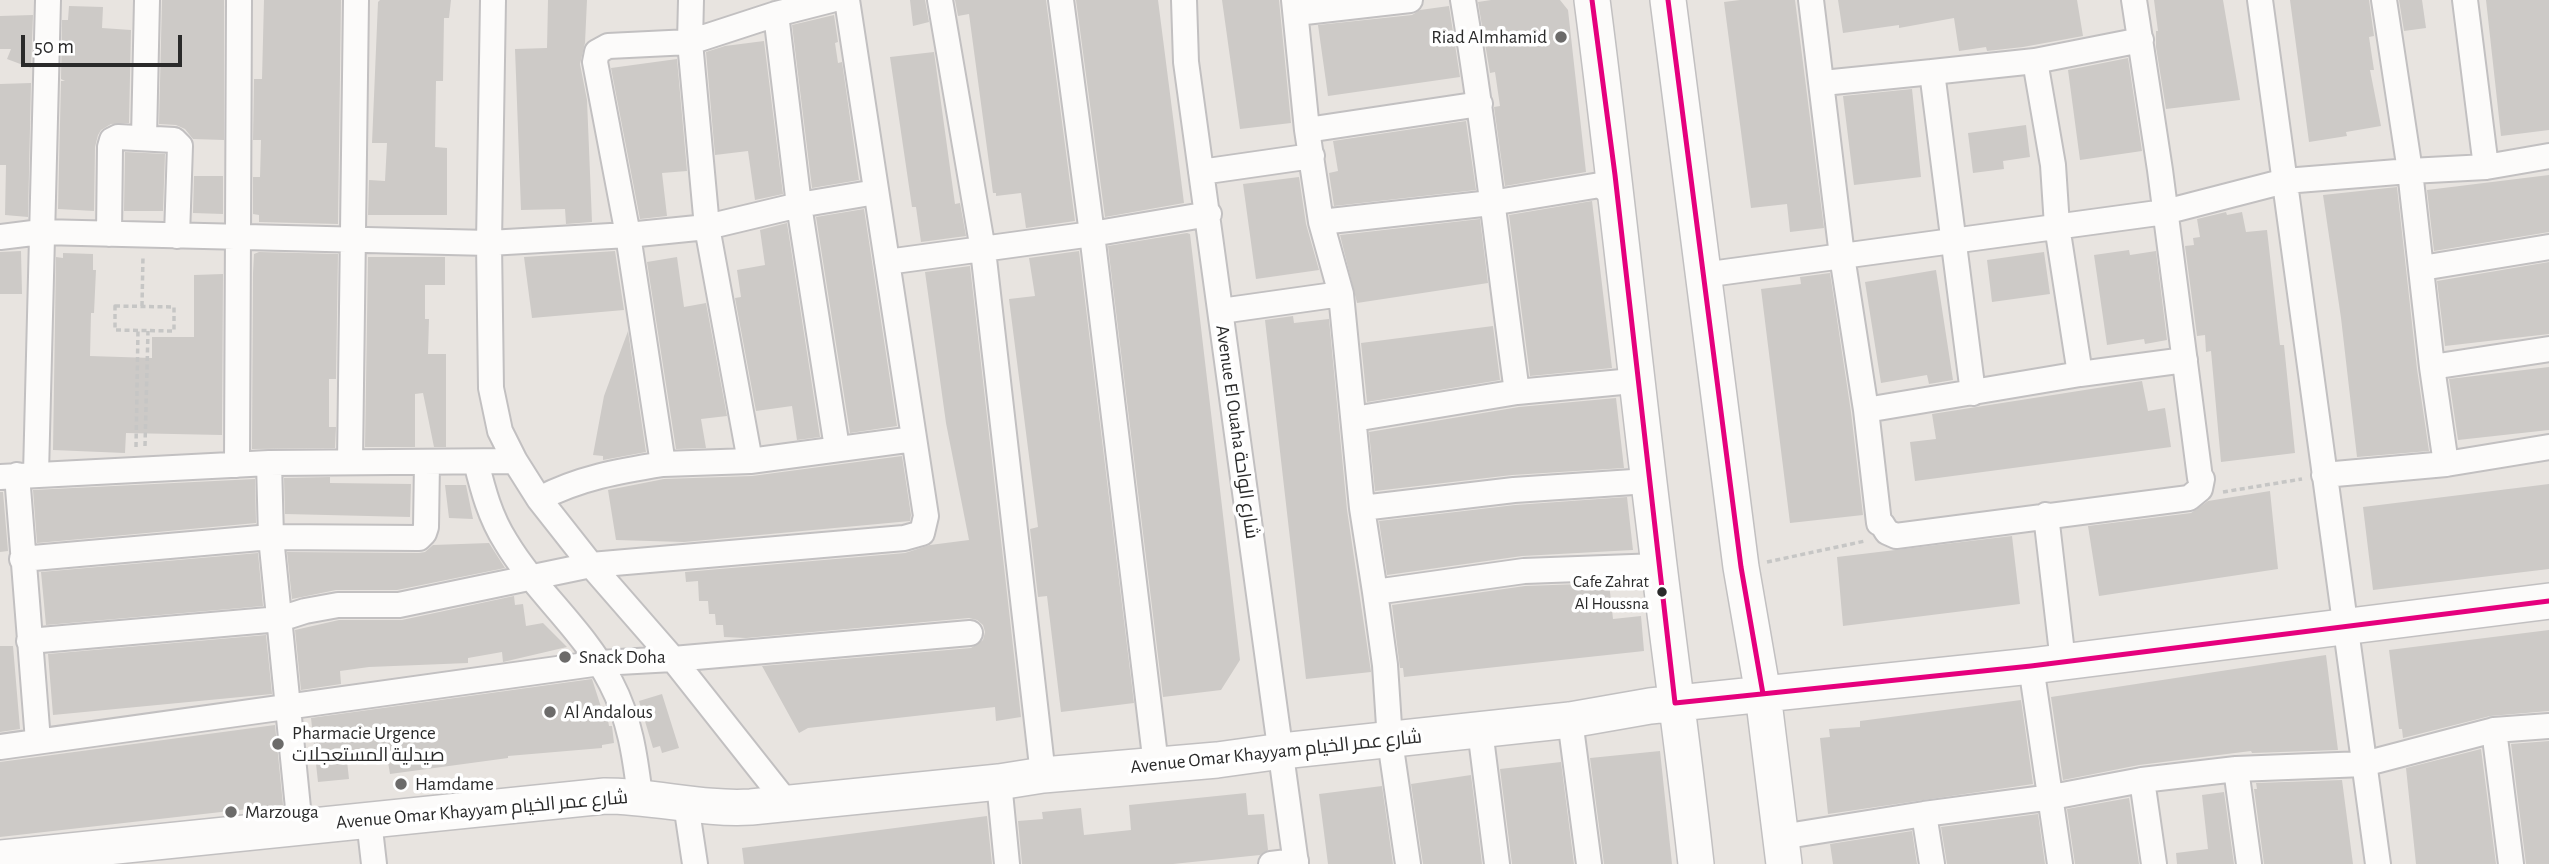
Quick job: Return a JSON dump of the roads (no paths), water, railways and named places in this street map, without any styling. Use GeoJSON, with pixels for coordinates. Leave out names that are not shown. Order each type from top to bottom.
{"type":"FeatureCollection","features":[{"type":"Feature","properties":{"kind":"street"},"geometry":{"type":"LineString","coordinates":[[38,740],[22,559],[18,475],[41,232],[47,0]]}},
{"type":"Feature","properties":{"kind":"street"},"geometry":{"type":"LineString","coordinates":[[144,138],[147,0]]}},
{"type":"Feature","properties":{"kind":"street"},"geometry":{"type":"LineString","coordinates":[[237,465],[240,0]]}},
{"type":"Feature","properties":{"kind":"street"},"geometry":{"type":"LineString","coordinates":[[350,462],[356,0]]}},
{"type":"Feature","properties":{"kind":"street"},"geometry":{"type":"LineString","coordinates":[[493,0],[489,243],[491,388],[500,431],[539,499],[591,565],[673,659],[787,803]]}},
{"type":"Feature","properties":{"kind":"street"},"geometry":{"type":"LineString","coordinates":[[691,0],[690,42],[707,227],[750,461]]}},
{"type":"Feature","properties":{"kind":"street"},"geometry":{"type":"LineString","coordinates":[[663,464],[628,235],[596,56],[600,49],[608,46],[690,42],[776,14],[831,0]]}},
{"type":"Feature","properties":{"kind":"street"},"geometry":{"type":"LineString","coordinates":[[30,641],[279,619],[338,605],[398,605],[591,565],[918,535],[925,527],[926,516],[847,0]]}},
{"type":"Feature","properties":{"kind":"street"},"geometry":{"type":"LineString","coordinates":[[940,0],[983,250],[1043,775]]}},
{"type":"Feature","properties":{"kind":"street"},"geometry":{"type":"LineString","coordinates":[[1061,0],[1093,234],[1156,765]]}},
{"type":"Feature","properties":{"kind":"street","name":"Avenue El Ouaha شارع الواحة"},"geometry":{"type":"LineString","coordinates":[[1184,0],[1186,62],[1296,862]]}},
{"type":"Feature","properties":{"kind":"street"},"geometry":{"type":"LineString","coordinates":[[1408,864],[1390,741],[1385,665],[1362,508],[1341,294],[1321,222],[1307,130],[1295,6],[1410,0]]}},
{"type":"Feature","properties":{"kind":"street"},"geometry":{"type":"LineString","coordinates":[[1463,0],[1480,104],[1517,392]]}},
{"type":"Feature","properties":{"kind":"street"},"geometry":{"type":"LineString","coordinates":[[1592,0],[1696,864]]}},
{"type":"Feature","properties":{"kind":"street"},"geometry":{"type":"LineString","coordinates":[[1668,0],[1741,567],[1763,694],[1782,851],[1924,814],[2052,797],[2142,780],[2236,769],[2364,764],[2494,730],[2549,726]]}},
{"type":"Feature","properties":{"kind":"street"},"geometry":{"type":"LineString","coordinates":[[1811,0],[1842,256],[1866,410],[1879,523],[1891,535],[1901,536],[2189,498],[2200,489],[2202,479],[2134,0]]}},
{"type":"Feature","properties":{"kind":"street"},"geometry":{"type":"LineString","coordinates":[[2260,0],[2378,864]]}},
{"type":"Feature","properties":{"kind":"street"},"geometry":{"type":"LineString","coordinates":[[2384,0],[2410,171],[2446,464]]}},
{"type":"Feature","properties":{"kind":"street"},"geometry":{"type":"LineString","coordinates":[[2465,0],[2486,167]]}},
{"type":"Feature","properties":{"kind":"street"},"geometry":{"type":"LineString","coordinates":[[776,14],[799,205],[837,448]]}},
{"type":"Feature","properties":{"kind":"street"},"geometry":{"type":"LineString","coordinates":[[1823,83],[2035,61],[2141,40]]}},
{"type":"Feature","properties":{"kind":"street"},"geometry":{"type":"LineString","coordinates":[[2035,61],[2053,165],[2057,226],[2080,374]]}},
{"type":"Feature","properties":{"kind":"street"},"geometry":{"type":"LineString","coordinates":[[1931,72],[1973,393]]}},
{"type":"Feature","properties":{"kind":"street"},"geometry":{"type":"LineString","coordinates":[[1307,130],[1480,104]]}},
{"type":"Feature","properties":{"kind":"street"},"geometry":{"type":"LineString","coordinates":[[109,234],[111,143],[118,137],[174,140],[180,146],[177,236]]}},
{"type":"Feature","properties":{"kind":"street"},"geometry":{"type":"LineString","coordinates":[[1201,173],[1312,156]]}},
{"type":"Feature","properties":{"kind":"street"},"geometry":{"type":"LineString","coordinates":[[1703,275],[2165,212],[2286,181],[2486,167],[2549,156]]}},
{"type":"Feature","properties":{"kind":"street"},"geometry":{"type":"LineString","coordinates":[[1321,222],[1491,202],[1600,185],[1617,198]]}},
{"type":"Feature","properties":{"kind":"street"},"geometry":{"type":"LineString","coordinates":[[0,237],[41,232],[353,242],[489,243],[628,235],[707,227],[799,205],[876,192]]}},
{"type":"Feature","properties":{"kind":"street"},"geometry":{"type":"LineString","coordinates":[[887,262],[1093,234],[1209,214]]}},
{"type":"Feature","properties":{"kind":"street"},"geometry":{"type":"LineString","coordinates":[[2422,268],[2549,247]]}},
{"type":"Feature","properties":{"kind":"street"},"geometry":{"type":"LineString","coordinates":[[1221,310],[1341,294]]}},
{"type":"Feature","properties":{"kind":"street"},"geometry":{"type":"LineString","coordinates":[[2432,367],[2549,349]]}},
{"type":"Feature","properties":{"kind":"street"},"geometry":{"type":"LineString","coordinates":[[1866,410],[2080,374],[2185,360]]}},
{"type":"Feature","properties":{"kind":"street"},"geometry":{"type":"LineString","coordinates":[[1354,419],[1517,392],[1622,382],[1638,387]]}},
{"type":"Feature","properties":{"kind":"street"},"geometry":{"type":"LineString","coordinates":[[539,499],[559,488],[604,473],[663,464],[750,461],[915,439]]}},
{"type":"Feature","properties":{"kind":"street"},"geometry":{"type":"LineString","coordinates":[[2325,475],[2446,464],[2549,447]]}},
{"type":"Feature","properties":{"kind":"street"},"geometry":{"type":"LineString","coordinates":[[18,475],[269,463],[515,461]]}},
{"type":"Feature","properties":{"kind":"street"},"geometry":{"type":"LineString","coordinates":[[22,559],[271,537],[419,538],[426,530],[427,462]]}},
{"type":"Feature","properties":{"kind":"street"},"geometry":{"type":"LineString","coordinates":[[476,462],[485,498],[506,542],[600,663],[621,703],[635,753],[640,796]]}},
{"type":"Feature","properties":{"kind":"street"},"geometry":{"type":"LineString","coordinates":[[269,463],[271,537],[300,828]]}},
{"type":"Feature","properties":{"kind":"street"},"geometry":{"type":"LineString","coordinates":[[1362,508],[1514,490],[1648,481]]}},
{"type":"Feature","properties":{"kind":"street"},"geometry":{"type":"LineString","coordinates":[[2046,515],[2047,664],[2052,797],[2060,864]]}},
{"type":"Feature","properties":{"kind":"street"},"geometry":{"type":"LineString","coordinates":[[1375,592],[1524,571],[1659,566]]}},
{"type":"Feature","properties":{"kind":"street","name":"Avenue Omar Khayyam شارع عمر الخيام"},"geometry":{"type":"LineString","coordinates":[[0,858],[605,796],[640,796],[729,808],[999,782],[1043,775],[1217,760],[1570,720],[1675,703],[2047,664],[2549,601]]}},
{"type":"Feature","properties":{"kind":"street"},"geometry":{"type":"LineString","coordinates":[[0,747],[600,663],[970,633]]}},
{"type":"Feature","properties":{"kind":"street"},"geometry":{"type":"LineString","coordinates":[[1570,720],[1589,864]]}},
{"type":"Feature","properties":{"kind":"street"},"geometry":{"type":"LineString","coordinates":[[1480,730],[1497,864]]}},
{"type":"Feature","properties":{"kind":"street"},"geometry":{"type":"LineString","coordinates":[[2494,730],[2511,864]]}},
{"type":"Feature","properties":{"kind":"street"},"geometry":{"type":"LineString","coordinates":[[2236,769],[2249,864]]}},
{"type":"Feature","properties":{"kind":"street"},"geometry":{"type":"LineString","coordinates":[[2142,780],[2154,864]]}},
{"type":"Feature","properties":{"kind":"street"},"geometry":{"type":"LineString","coordinates":[[999,782],[1007,864]]}},
{"type":"Feature","properties":{"kind":"street"},"geometry":{"type":"LineString","coordinates":[[686,804],[695,864]]}},
{"type":"Feature","properties":{"kind":"street"},"geometry":{"type":"LineString","coordinates":[[1924,814],[1932,864]]}},
{"type":"Feature","properties":{"kind":"street"},"geometry":{"type":"LineString","coordinates":[[369,820],[374,864]]}},
{"type":"Feature","properties":{"kind":"street"},"geometry":{"type":"LineString","coordinates":[[1271,864],[1296,862]]}},
{"type":"Feature","properties":{"kind":"place","name":"Riad Almhamid"},"geometry":{"type":"Point","coordinates":[1561,37]}},
{"type":"Feature","properties":{"kind":"place","name":"Cafe Zahrat Al Houssna"},"geometry":{"type":"Point","coordinates":[1662,592]}},
{"type":"Feature","properties":{"kind":"place","name":"Snack Doha"},"geometry":{"type":"Point","coordinates":[565,657]}},
{"type":"Feature","properties":{"kind":"place","name":"Al Andalous"},"geometry":{"type":"Point","coordinates":[550,712]}},
{"type":"Feature","properties":{"kind":"place","name":"Pharmacie Urgence صيدلية المستعجلات"},"geometry":{"type":"Point","coordinates":[278,744]}},
{"type":"Feature","properties":{"kind":"place","name":"Hamdame"},"geometry":{"type":"Point","coordinates":[401,784]}},
{"type":"Feature","properties":{"kind":"place","name":"Marzouga"},"geometry":{"type":"Point","coordinates":[231,812]}}]}
